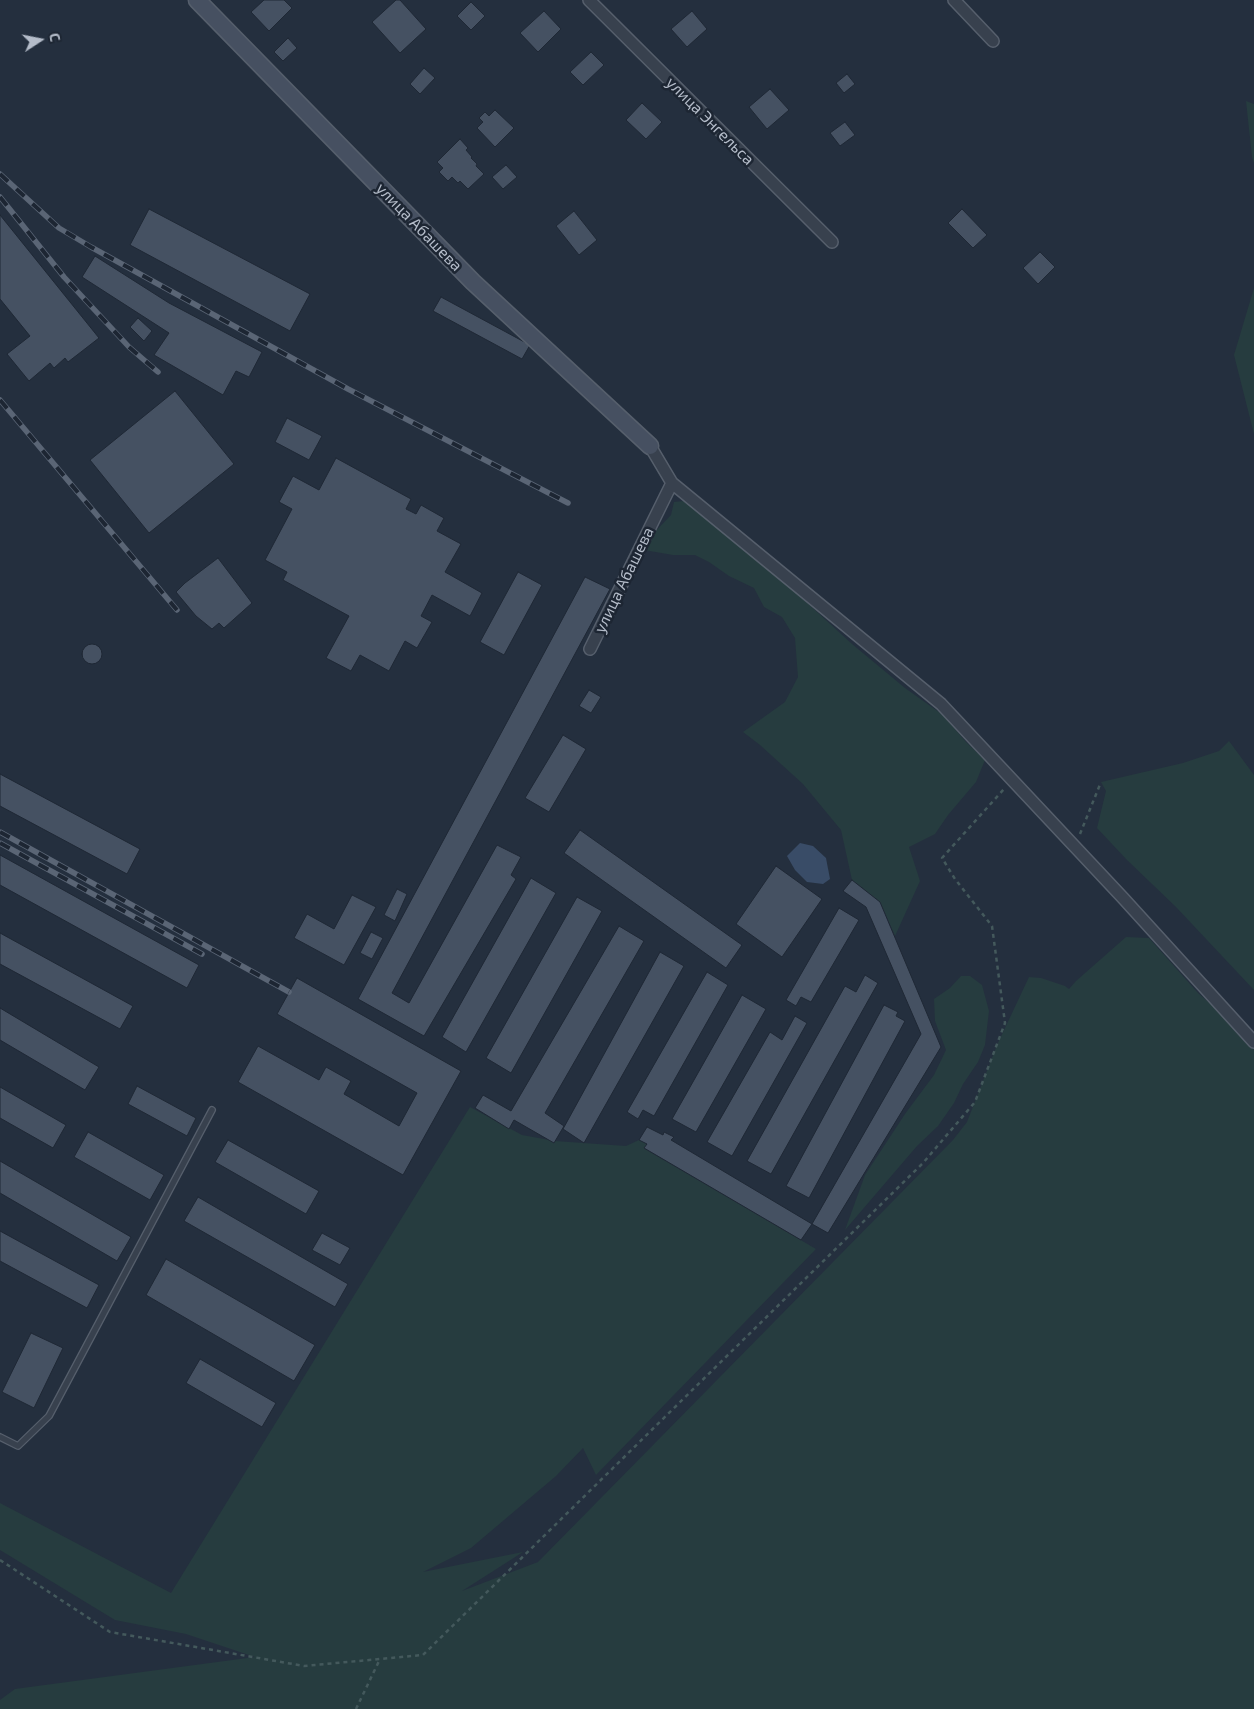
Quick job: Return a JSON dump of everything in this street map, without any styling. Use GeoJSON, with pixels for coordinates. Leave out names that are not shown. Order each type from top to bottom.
{"type":"FeatureCollection","features":[{"type":"Feature","properties":{"kind":"street","name":"улица Абашева"},"geometry":{"type":"LineString","coordinates":[[197,0],[473,282],[650,446]]}},
{"type":"Feature","properties":{"kind":"street","name":"улица Энгельса"},"geometry":{"type":"LineString","coordinates":[[589,0],[832,242]]}},
{"type":"Feature","properties":{"kind":"street"},"geometry":{"type":"LineString","coordinates":[[954,0],[993,41]]}},
{"type":"Feature","properties":{"kind":"street"},"geometry":{"type":"LineString","coordinates":[[650,446],[672,483],[942,704],[1254,1042]]}},
{"type":"Feature","properties":{"kind":"street","name":"улица Абашева"},"geometry":{"type":"LineString","coordinates":[[590,648],[672,483]]}},
{"type":"Feature","properties":{"kind":"lane"},"geometry":{"type":"LineString","coordinates":[[0,1436],[18,1446],[49,1416],[212,1110]]}},
{"type":"Feature","properties":{"kind":"path"},"geometry":{"type":"LineString","coordinates":[[0,1560],[110,1632],[304,1666],[423,1655],[923,1163],[975,1102],[1005,1023],[992,926],[955,879],[942,858],[1012,780]]}},
{"type":"Feature","properties":{"kind":"path"},"geometry":{"type":"LineString","coordinates":[[1075,846],[1101,782]]}},
{"type":"Feature","properties":{"kind":"path"},"geometry":{"type":"LineString","coordinates":[[356,1709],[380,1659]]}},
{"type":"Feature","properties":{"kind":"green space"},"geometry":{"type":"Polygon","coordinates":[[[1246,101],[1254,104],[1254,163],[1252,157],[1246,101]]]}},
{"type":"Feature","properties":{"kind":"green space"},"geometry":{"type":"Polygon","coordinates":[[[1254,288],[1254,434],[1234,355],[1254,288]]]}},
{"type":"Feature","properties":{"kind":"green space"},"geometry":{"type":"Polygon","coordinates":[[[696,501],[852,644],[905,688],[943,715],[966,742],[985,760],[976,782],[948,815],[935,834],[909,847],[920,881],[895,936],[880,902],[852,880],[841,830],[803,784],[743,732],[785,702],[798,677],[795,638],[782,617],[764,607],[754,588],[729,576],[695,555],[673,555],[644,550],[649,538],[671,515],[674,502],[696,501]]]}},
{"type":"Feature","properties":{"kind":"green space"},"geometry":{"type":"Polygon","coordinates":[[[1229,741],[1254,775],[1254,990],[1176,907],[1097,828],[1106,791],[1101,782],[1183,763],[1219,751],[1229,741]]]}},
{"type":"Feature","properties":{"kind":"green space"},"geometry":{"type":"Polygon","coordinates":[[[1126,937],[1149,938],[1198,993],[1254,1042],[1254,1709],[0,1709],[0,1700],[15,1689],[255,1657],[186,1634],[115,1620],[0,1550],[0,1503],[171,1593],[470,1107],[522,1135],[555,1141],[626,1146],[639,1140],[647,1144],[645,1149],[816,1249],[596,1475],[583,1448],[556,1476],[471,1548],[423,1572],[523,1552],[462,1591],[538,1562],[953,1140],[967,1122],[997,1045],[1029,977],[1041,978],[1069,989],[1126,937]]]}},
{"type":"Feature","properties":{"kind":"green space"},"geometry":{"type":"Polygon","coordinates":[[[961,976],[970,976],[982,985],[989,1011],[985,1045],[978,1062],[938,1126],[917,1146],[845,1230],[865,1175],[905,1114],[934,1075],[946,1050],[935,1021],[934,999],[950,988],[961,976]]]}},
{"type":"Feature","properties":{"kind":"water"},"geometry":{"type":"Polygon","coordinates":[[[800,843],[813,846],[826,858],[830,879],[823,884],[807,882],[795,870],[787,856],[800,843]]]}},
{"type":"Feature","properties":{"kind":"building"},"geometry":{"type":"Polygon","coordinates":[[[264,0],[284,0],[292,8],[269,31],[251,12],[264,0]]]}},
{"type":"Feature","properties":{"kind":"building"},"geometry":{"type":"Polygon","coordinates":[[[396,0],[400,0],[426,29],[400,53],[372,22],[396,0]]]}},
{"type":"Feature","properties":{"kind":"building"},"geometry":{"type":"Polygon","coordinates":[[[471,2],[485,16],[471,30],[457,16],[471,2]]]}},
{"type":"Feature","properties":{"kind":"building"},"geometry":{"type":"Polygon","coordinates":[[[544,11],[561,29],[538,52],[520,33],[544,11]]]}},
{"type":"Feature","properties":{"kind":"building"},"geometry":{"type":"Polygon","coordinates":[[[692,11],[707,29],[687,47],[671,29],[692,11]]]}},
{"type":"Feature","properties":{"kind":"building"},"geometry":{"type":"Polygon","coordinates":[[[288,38],[297,48],[283,61],[274,52],[288,38]]]}},
{"type":"Feature","properties":{"kind":"building"},"geometry":{"type":"Polygon","coordinates":[[[591,52],[604,65],[583,85],[570,72],[591,52]]]}},
{"type":"Feature","properties":{"kind":"building"},"geometry":{"type":"Polygon","coordinates":[[[424,68],[435,78],[420,94],[410,84],[424,68]]]}},
{"type":"Feature","properties":{"kind":"building"},"geometry":{"type":"Polygon","coordinates":[[[847,74],[855,84],[844,93],[836,83],[847,74]]]}},
{"type":"Feature","properties":{"kind":"building"},"geometry":{"type":"Polygon","coordinates":[[[770,89],[789,110],[767,129],[749,107],[770,89]]]}},
{"type":"Feature","properties":{"kind":"building"},"geometry":{"type":"Polygon","coordinates":[[[642,103],[662,122],[646,139],[626,120],[642,103]]]}},
{"type":"Feature","properties":{"kind":"building"},"geometry":{"type":"Polygon","coordinates":[[[495,110],[514,128],[495,147],[477,128],[483,122],[479,118],[485,112],[489,116],[495,110]]]}},
{"type":"Feature","properties":{"kind":"building"},"geometry":{"type":"Polygon","coordinates":[[[845,122],[855,135],[840,146],[830,133],[845,122]]]}},
{"type":"Feature","properties":{"kind":"building"},"geometry":{"type":"Polygon","coordinates":[[[460,139],[468,148],[466,150],[477,164],[476,166],[484,174],[468,189],[460,181],[458,183],[452,177],[448,181],[439,172],[443,168],[437,162],[460,139]]]}},
{"type":"Feature","properties":{"kind":"building"},"geometry":{"type":"Polygon","coordinates":[[[506,165],[517,177],[503,189],[492,177],[506,165]]]}},
{"type":"Feature","properties":{"kind":"building"},"geometry":{"type":"Polygon","coordinates":[[[149,209],[310,294],[290,331],[130,245],[149,209]]]}},
{"type":"Feature","properties":{"kind":"building"},"geometry":{"type":"Polygon","coordinates":[[[962,209],[987,235],[973,248],[948,223],[962,209]]]}},
{"type":"Feature","properties":{"kind":"building"},"geometry":{"type":"Polygon","coordinates":[[[574,211],[597,240],[579,255],[556,226],[574,211]]]}},
{"type":"Feature","properties":{"kind":"building"},"geometry":{"type":"Polygon","coordinates":[[[0,215],[99,338],[68,362],[65,358],[54,368],[50,363],[29,381],[7,354],[30,336],[0,299],[0,215]]]}},
{"type":"Feature","properties":{"kind":"building"},"geometry":{"type":"Polygon","coordinates":[[[1040,252],[1055,267],[1038,284],[1023,268],[1040,252]]]}},
{"type":"Feature","properties":{"kind":"building"},"geometry":{"type":"Polygon","coordinates":[[[95,256],[169,303],[262,352],[249,377],[236,371],[223,395],[154,355],[169,333],[82,277],[95,256]]]}},
{"type":"Feature","properties":{"kind":"building"},"geometry":{"type":"Polygon","coordinates":[[[441,297],[530,345],[522,359],[433,311],[441,297]]]}},
{"type":"Feature","properties":{"kind":"building"},"geometry":{"type":"Polygon","coordinates":[[[138,318],[152,331],[144,341],[130,327],[138,318]]]}},
{"type":"Feature","properties":{"kind":"building"},"geometry":{"type":"Polygon","coordinates":[[[175,391],[234,464],[149,533],[90,460],[175,391]]]}},
{"type":"Feature","properties":{"kind":"building"},"geometry":{"type":"Polygon","coordinates":[[[287,418],[322,436],[309,460],[275,442],[287,418]]]}},
{"type":"Feature","properties":{"kind":"building"},"geometry":{"type":"Polygon","coordinates":[[[336,458],[411,499],[406,509],[416,514],[421,505],[444,518],[437,531],[461,544],[445,572],[482,593],[470,616],[432,595],[421,616],[432,622],[417,648],[405,641],[389,671],[360,655],[351,671],[326,658],[349,616],[283,580],[287,572],[265,560],[292,509],[279,502],[293,476],[319,490],[336,458]]]}},
{"type":"Feature","properties":{"kind":"building"},"geometry":{"type":"Polygon","coordinates":[[[218,558],[252,603],[224,628],[219,623],[212,629],[196,616],[176,592],[218,558]]]}},
{"type":"Feature","properties":{"kind":"building"},"geometry":{"type":"Polygon","coordinates":[[[518,572],[542,585],[504,655],[480,642],[518,572]]]}},
{"type":"Feature","properties":{"kind":"building"},"geometry":{"type":"Polygon","coordinates":[[[585,577],[610,589],[392,993],[409,1003],[497,845],[521,857],[511,875],[516,879],[424,1036],[358,999],[585,577]]]}},
{"type":"Feature","properties":{"kind":"building"},"geometry":{"type":"Polygon","coordinates":[[[92,644],[99,647],[102,654],[99,661],[92,664],[85,661],[82,654],[85,647],[92,644]]]}},
{"type":"Feature","properties":{"kind":"building"},"geometry":{"type":"Polygon","coordinates":[[[589,690],[601,697],[591,713],[579,706],[589,690]]]}},
{"type":"Feature","properties":{"kind":"building"},"geometry":{"type":"Polygon","coordinates":[[[563,735],[586,749],[549,812],[525,798],[563,735]]]}},
{"type":"Feature","properties":{"kind":"building"},"geometry":{"type":"Polygon","coordinates":[[[0,774],[140,849],[127,874],[0,806],[0,774]]]}},
{"type":"Feature","properties":{"kind":"building"},"geometry":{"type":"Polygon","coordinates":[[[580,830],[742,945],[726,968],[564,853],[580,830]]]}},
{"type":"Feature","properties":{"kind":"building"},"geometry":{"type":"Polygon","coordinates":[[[0,855],[199,965],[187,988],[0,885],[0,855]]]}},
{"type":"Feature","properties":{"kind":"building"},"geometry":{"type":"Polygon","coordinates":[[[776,866],[822,899],[782,957],[736,924],[776,866]]]}},
{"type":"Feature","properties":{"kind":"building"},"geometry":{"type":"Polygon","coordinates":[[[531,878],[556,893],[466,1052],[442,1037],[531,878]]]}},
{"type":"Feature","properties":{"kind":"building"},"geometry":{"type":"Polygon","coordinates":[[[852,880],[880,902],[941,1047],[828,1233],[812,1224],[921,1034],[866,907],[843,891],[852,880]]]}},
{"type":"Feature","properties":{"kind":"building"},"geometry":{"type":"Polygon","coordinates":[[[397,889],[407,894],[395,921],[384,915],[397,889]]]}},
{"type":"Feature","properties":{"kind":"building"},"geometry":{"type":"Polygon","coordinates":[[[352,895],[376,907],[344,965],[294,938],[307,914],[334,929],[352,895]]]}},
{"type":"Feature","properties":{"kind":"building"},"geometry":{"type":"Polygon","coordinates":[[[577,897],[602,911],[511,1073],[486,1058],[577,897]]]}},
{"type":"Feature","properties":{"kind":"building"},"geometry":{"type":"Polygon","coordinates":[[[839,908],[859,920],[811,1002],[801,997],[796,1006],[786,1000],[839,908]]]}},
{"type":"Feature","properties":{"kind":"building"},"geometry":{"type":"Polygon","coordinates":[[[619,926],[644,941],[545,1113],[564,1126],[554,1143],[514,1120],[509,1129],[475,1108],[483,1095],[511,1111],[619,926]]]}},
{"type":"Feature","properties":{"kind":"building"},"geometry":{"type":"Polygon","coordinates":[[[371,932],[383,938],[372,959],[360,953],[371,932]]]}},
{"type":"Feature","properties":{"kind":"building"},"geometry":{"type":"Polygon","coordinates":[[[0,933],[133,1006],[120,1029],[0,964],[0,933]]]}},
{"type":"Feature","properties":{"kind":"building"},"geometry":{"type":"Polygon","coordinates":[[[660,952],[684,966],[584,1143],[563,1129],[660,952]]]}},
{"type":"Feature","properties":{"kind":"building"},"geometry":{"type":"Polygon","coordinates":[[[707,972],[728,985],[654,1116],[643,1110],[638,1119],[627,1112],[707,972]]]}},
{"type":"Feature","properties":{"kind":"building"},"geometry":{"type":"Polygon","coordinates":[[[865,975],[878,983],[771,1174],[747,1161],[845,986],[856,992],[865,975]]]}},
{"type":"Feature","properties":{"kind":"building"},"geometry":{"type":"Polygon","coordinates":[[[297,978],[461,1071],[403,1175],[238,1082],[258,1046],[319,1080],[326,1067],[351,1081],[344,1094],[399,1126],[417,1093],[277,1014],[297,978]]]}},
{"type":"Feature","properties":{"kind":"building"},"geometry":{"type":"Polygon","coordinates":[[[742,995],[766,1009],[696,1132],[672,1119],[742,995]]]}},
{"type":"Feature","properties":{"kind":"building"},"geometry":{"type":"Polygon","coordinates":[[[884,1005],[898,1012],[896,1016],[905,1021],[809,1198],[786,1186],[884,1005]]]}},
{"type":"Feature","properties":{"kind":"building"},"geometry":{"type":"Polygon","coordinates":[[[0,1008],[99,1067],[85,1090],[0,1040],[0,1008]]]}},
{"type":"Feature","properties":{"kind":"building"},"geometry":{"type":"Polygon","coordinates":[[[795,1016],[807,1023],[732,1156],[707,1142],[770,1032],[782,1040],[795,1016]]]}},
{"type":"Feature","properties":{"kind":"building"},"geometry":{"type":"Polygon","coordinates":[[[137,1086],[196,1118],[187,1136],[128,1104],[137,1086]]]}},
{"type":"Feature","properties":{"kind":"building"},"geometry":{"type":"Polygon","coordinates":[[[0,1087],[66,1125],[53,1148],[0,1118],[0,1087]]]}},
{"type":"Feature","properties":{"kind":"building"},"geometry":{"type":"Polygon","coordinates":[[[647,1127],[663,1135],[664,1132],[674,1137],[671,1140],[812,1224],[801,1240],[644,1148],[647,1144],[639,1140],[647,1127]]]}},
{"type":"Feature","properties":{"kind":"building"},"geometry":{"type":"Polygon","coordinates":[[[88,1132],[164,1175],[150,1200],[74,1157],[88,1132]]]}},
{"type":"Feature","properties":{"kind":"building"},"geometry":{"type":"Polygon","coordinates":[[[228,1140],[319,1191],[306,1214],[215,1162],[228,1140]]]}},
{"type":"Feature","properties":{"kind":"building"},"geometry":{"type":"Polygon","coordinates":[[[0,1161],[131,1237],[117,1261],[0,1193],[0,1161]]]}},
{"type":"Feature","properties":{"kind":"building"},"geometry":{"type":"Polygon","coordinates":[[[198,1197],[348,1284],[335,1307],[184,1221],[198,1197]]]}},
{"type":"Feature","properties":{"kind":"building"},"geometry":{"type":"Polygon","coordinates":[[[0,1231],[99,1285],[87,1308],[0,1261],[0,1231]]]}},
{"type":"Feature","properties":{"kind":"building"},"geometry":{"type":"Polygon","coordinates":[[[322,1233],[350,1248],[340,1265],[312,1250],[322,1233]]]}},
{"type":"Feature","properties":{"kind":"building"},"geometry":{"type":"Polygon","coordinates":[[[166,1259],[315,1345],[294,1381],[146,1295],[166,1259]]]}},
{"type":"Feature","properties":{"kind":"building"},"geometry":{"type":"Polygon","coordinates":[[[31,1333],[63,1348],[34,1408],[2,1392],[31,1333]]]}},
{"type":"Feature","properties":{"kind":"building"},"geometry":{"type":"Polygon","coordinates":[[[200,1359],[276,1403],[262,1427],[186,1383],[200,1359]]]}},
{"type":"Feature","properties":{"kind":"railway"},"geometry":{"type":"LineString","coordinates":[[0,174],[59,228],[91,247],[348,389],[568,503]]}},
{"type":"Feature","properties":{"kind":"railway"},"geometry":{"type":"LineString","coordinates":[[0,197],[64,277],[129,347],[158,372]]}},
{"type":"Feature","properties":{"kind":"railway"},"geometry":{"type":"LineString","coordinates":[[0,400],[177,610]]}},
{"type":"Feature","properties":{"kind":"railway"},"geometry":{"type":"LineString","coordinates":[[0,832],[289,992]]}},
{"type":"Feature","properties":{"kind":"railway"},"geometry":{"type":"LineString","coordinates":[[0,843],[202,954]]}}]}
